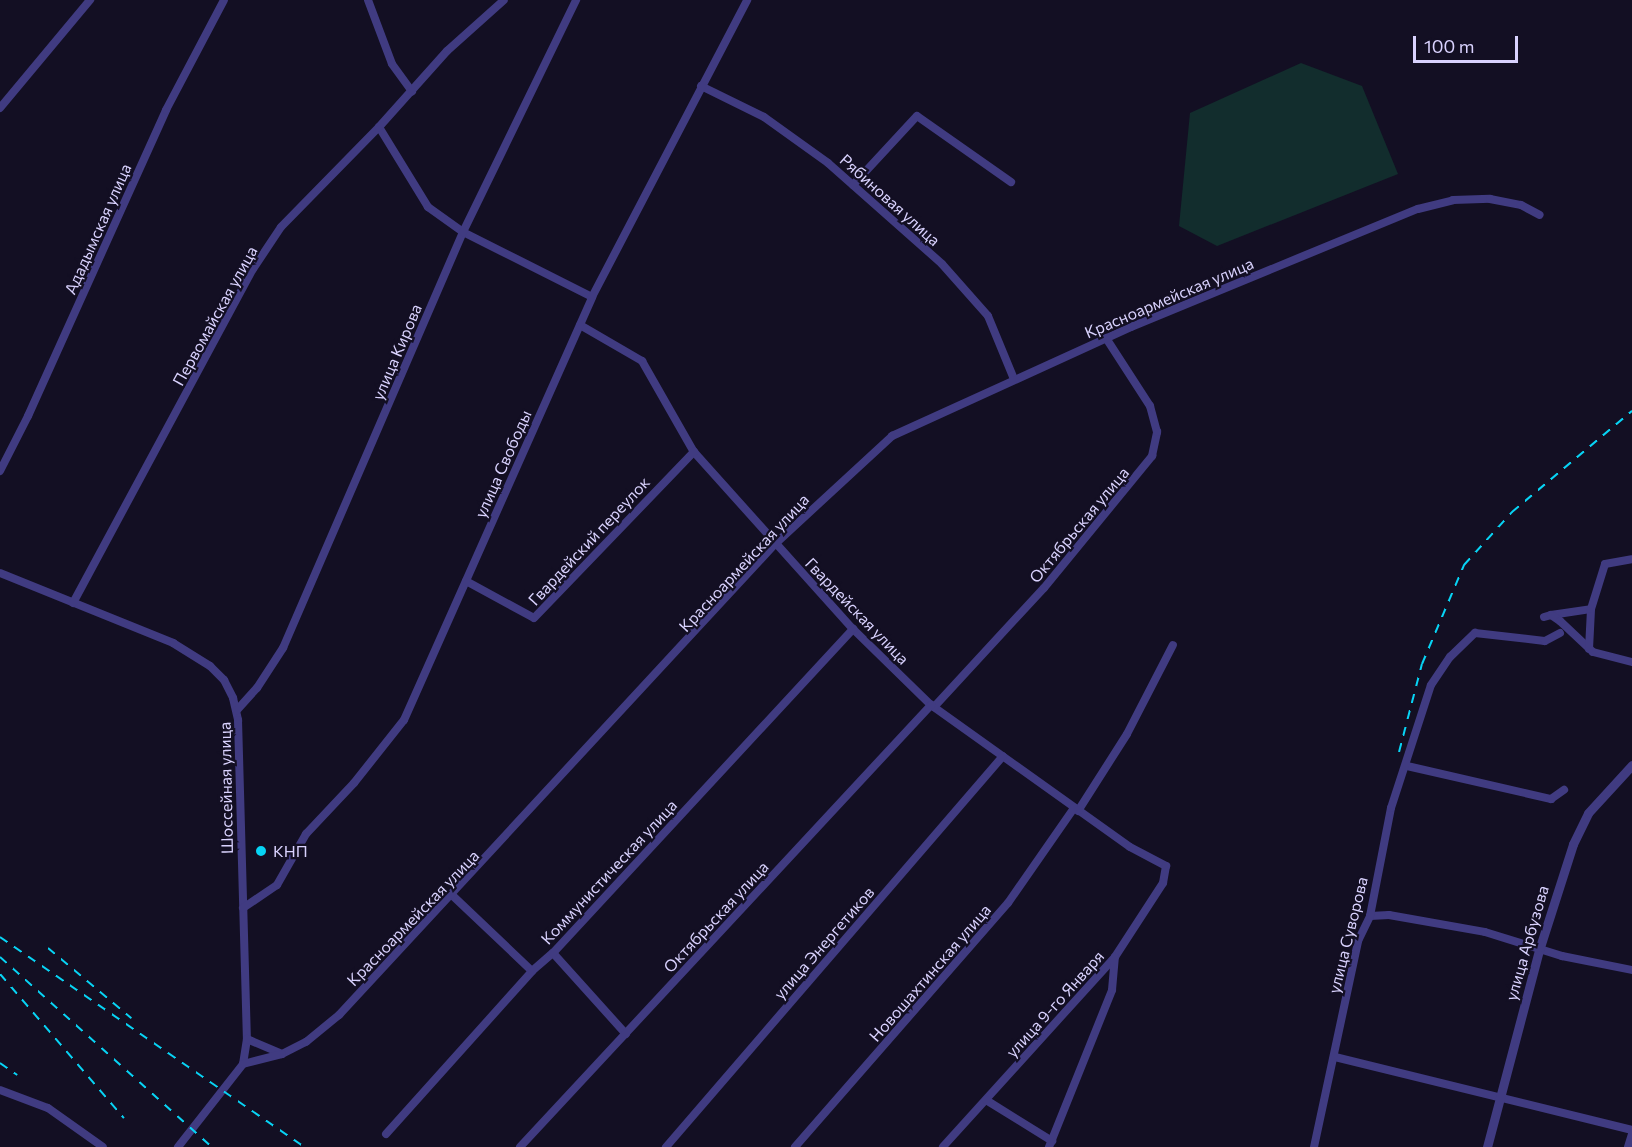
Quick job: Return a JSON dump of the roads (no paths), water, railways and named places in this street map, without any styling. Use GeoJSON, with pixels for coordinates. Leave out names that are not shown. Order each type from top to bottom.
{"type":"FeatureCollection","features":[{"type":"Feature","properties":{"kind":"street"},"geometry":{"type":"LineString","coordinates":[[0,108],[90,0]]}},
{"type":"Feature","properties":{"kind":"street","name":"Ададымская улица"},"geometry":{"type":"LineString","coordinates":[[0,471],[28,416],[166,110],[224,0]]}},
{"type":"Feature","properties":{"kind":"street"},"geometry":{"type":"LineString","coordinates":[[368,0],[392,64],[412,92]]}},
{"type":"Feature","properties":{"kind":"street","name":"Первомайская улица"},"geometry":{"type":"LineString","coordinates":[[73,603],[253,269],[281,228],[379,128],[447,51],[504,0]]}},
{"type":"Feature","properties":{"kind":"street","name":"улица Кирова"},"geometry":{"type":"LineString","coordinates":[[237,710],[257,688],[283,648],[463,232],[576,0]]}},
{"type":"Feature","properties":{"kind":"street","name":"улица Свободы"},"geometry":{"type":"LineString","coordinates":[[243,908],[277,885],[306,834],[354,783],[404,720],[592,297],[747,0]]}},
{"type":"Feature","properties":{"kind":"street","name":"Рябиновая улица"},"geometry":{"type":"LineString","coordinates":[[701,86],[764,117],[853,185],[976,299],[1014,379]]}},
{"type":"Feature","properties":{"kind":"street"},"geometry":{"type":"LineString","coordinates":[[853,185],[917,116],[1011,182]]}},
{"type":"Feature","properties":{"kind":"street"},"geometry":{"type":"LineString","coordinates":[[379,128],[392,144],[421,200],[463,232],[592,297]]}},
{"type":"Feature","properties":{"kind":"street","name":"Красноармейская улица"},"geometry":{"type":"LineString","coordinates":[[243,1064],[282,1054],[306,1042],[339,1015],[453,896],[774,545],[892,436],[1106,338],[1433,203],[1490,199],[1521,205],[1540,214]]}},
{"type":"Feature","properties":{"kind":"street","name":"Гвардейская улица"},"geometry":{"type":"LineString","coordinates":[[580,325],[642,361],[694,453],[774,545],[853,629],[932,706],[1130,847],[1167,866]]}},
{"type":"Feature","properties":{"kind":"street","name":"Октябрьская улица"},"geometry":{"type":"LineString","coordinates":[[520,1147],[1044,588],[1152,456],[1157,432],[1150,406],[1106,338]]}},
{"type":"Feature","properties":{"kind":"street","name":"Гвардейский переулок"},"geometry":{"type":"LineString","coordinates":[[466,581],[534,618],[694,453]]}},
{"type":"Feature","properties":{"kind":"street"},"geometry":{"type":"LineString","coordinates":[[1589,648],[1591,609],[1605,564],[1632,559]]}},
{"type":"Feature","properties":{"kind":"street","name":"Шоссейная улица"},"geometry":{"type":"LineString","coordinates":[[0,573],[173,644],[210,666],[224,680],[237,710],[247,1039],[243,1064]]}},
{"type":"Feature","properties":{"kind":"street"},"geometry":{"type":"LineString","coordinates":[[1591,609],[1548,616],[1589,648],[1632,662]]}},
{"type":"Feature","properties":{"kind":"street","name":"Коммунистическая улица"},"geometry":{"type":"LineString","coordinates":[[386,1134],[532,971],[553,953],[853,629]]}},
{"type":"Feature","properties":{"kind":"street","name":"улица Суворова"},"geometry":{"type":"LineString","coordinates":[[1314,1147],[1358,941],[1370,916],[1391,808],[1407,766],[1431,685],[1468,639],[1481,632],[1545,641],[1560,633]]}},
{"type":"Feature","properties":{"kind":"street","name":"Новошахтинская улица"},"geometry":{"type":"LineString","coordinates":[[795,1147],[1008,903],[1127,734],[1173,645]]}},
{"type":"Feature","properties":{"kind":"street","name":"улица Энергетиков"},"geometry":{"type":"LineString","coordinates":[[666,1147],[1003,756]]}},
{"type":"Feature","properties":{"kind":"street","name":"улица Арбузова"},"geometry":{"type":"LineString","coordinates":[[1487,1147],[1540,947],[1573,844],[1588,813],[1632,765]]}},
{"type":"Feature","properties":{"kind":"street"},"geometry":{"type":"LineString","coordinates":[[1407,766],[1551,799],[1564,790]]}},
{"type":"Feature","properties":{"kind":"street","name":"улица 9-го Января"},"geometry":{"type":"LineString","coordinates":[[943,1147],[1115,957],[1163,883],[1167,866]]}},
{"type":"Feature","properties":{"kind":"street"},"geometry":{"type":"LineString","coordinates":[[453,896],[532,971]]}},
{"type":"Feature","properties":{"kind":"street"},"geometry":{"type":"LineString","coordinates":[[1370,916],[1442,923],[1540,947],[1594,964],[1632,970]]}},
{"type":"Feature","properties":{"kind":"street"},"geometry":{"type":"LineString","coordinates":[[553,953],[626,1034]]}},
{"type":"Feature","properties":{"kind":"street"},"geometry":{"type":"LineString","coordinates":[[986,1100],[1051,1144],[1112,990],[1115,957]]}},
{"type":"Feature","properties":{"kind":"street"},"geometry":{"type":"LineString","coordinates":[[247,1039],[282,1054]]}},
{"type":"Feature","properties":{"kind":"street"},"geometry":{"type":"LineString","coordinates":[[1335,1057],[1632,1132],[1628,1147]]}},
{"type":"Feature","properties":{"kind":"street"},"geometry":{"type":"LineString","coordinates":[[178,1147],[243,1064]]}},
{"type":"Feature","properties":{"kind":"street"},"geometry":{"type":"LineString","coordinates":[[0,1090],[48,1108],[103,1147]]}},
{"type":"Feature","properties":{"kind":"railway"},"geometry":{"type":"LineString","coordinates":[[1399,752],[1422,664],[1464,565],[1512,512],[1632,411]]}},
{"type":"Feature","properties":{"kind":"railway"},"geometry":{"type":"LineString","coordinates":[[0,937],[304,1147]]}},
{"type":"Feature","properties":{"kind":"railway"},"geometry":{"type":"LineString","coordinates":[[48,948],[131,1018]]}},
{"type":"Feature","properties":{"kind":"railway"},"geometry":{"type":"LineString","coordinates":[[0,957],[212,1147]]}},
{"type":"Feature","properties":{"kind":"railway"},"geometry":{"type":"LineString","coordinates":[[0,974],[124,1118]]}},
{"type":"Feature","properties":{"kind":"railway"},"geometry":{"type":"LineString","coordinates":[[0,1063],[17,1075]]}},
{"type":"Feature","properties":{"kind":"place","name":"КНП"},"geometry":{"type":"Point","coordinates":[261,851]}}]}
